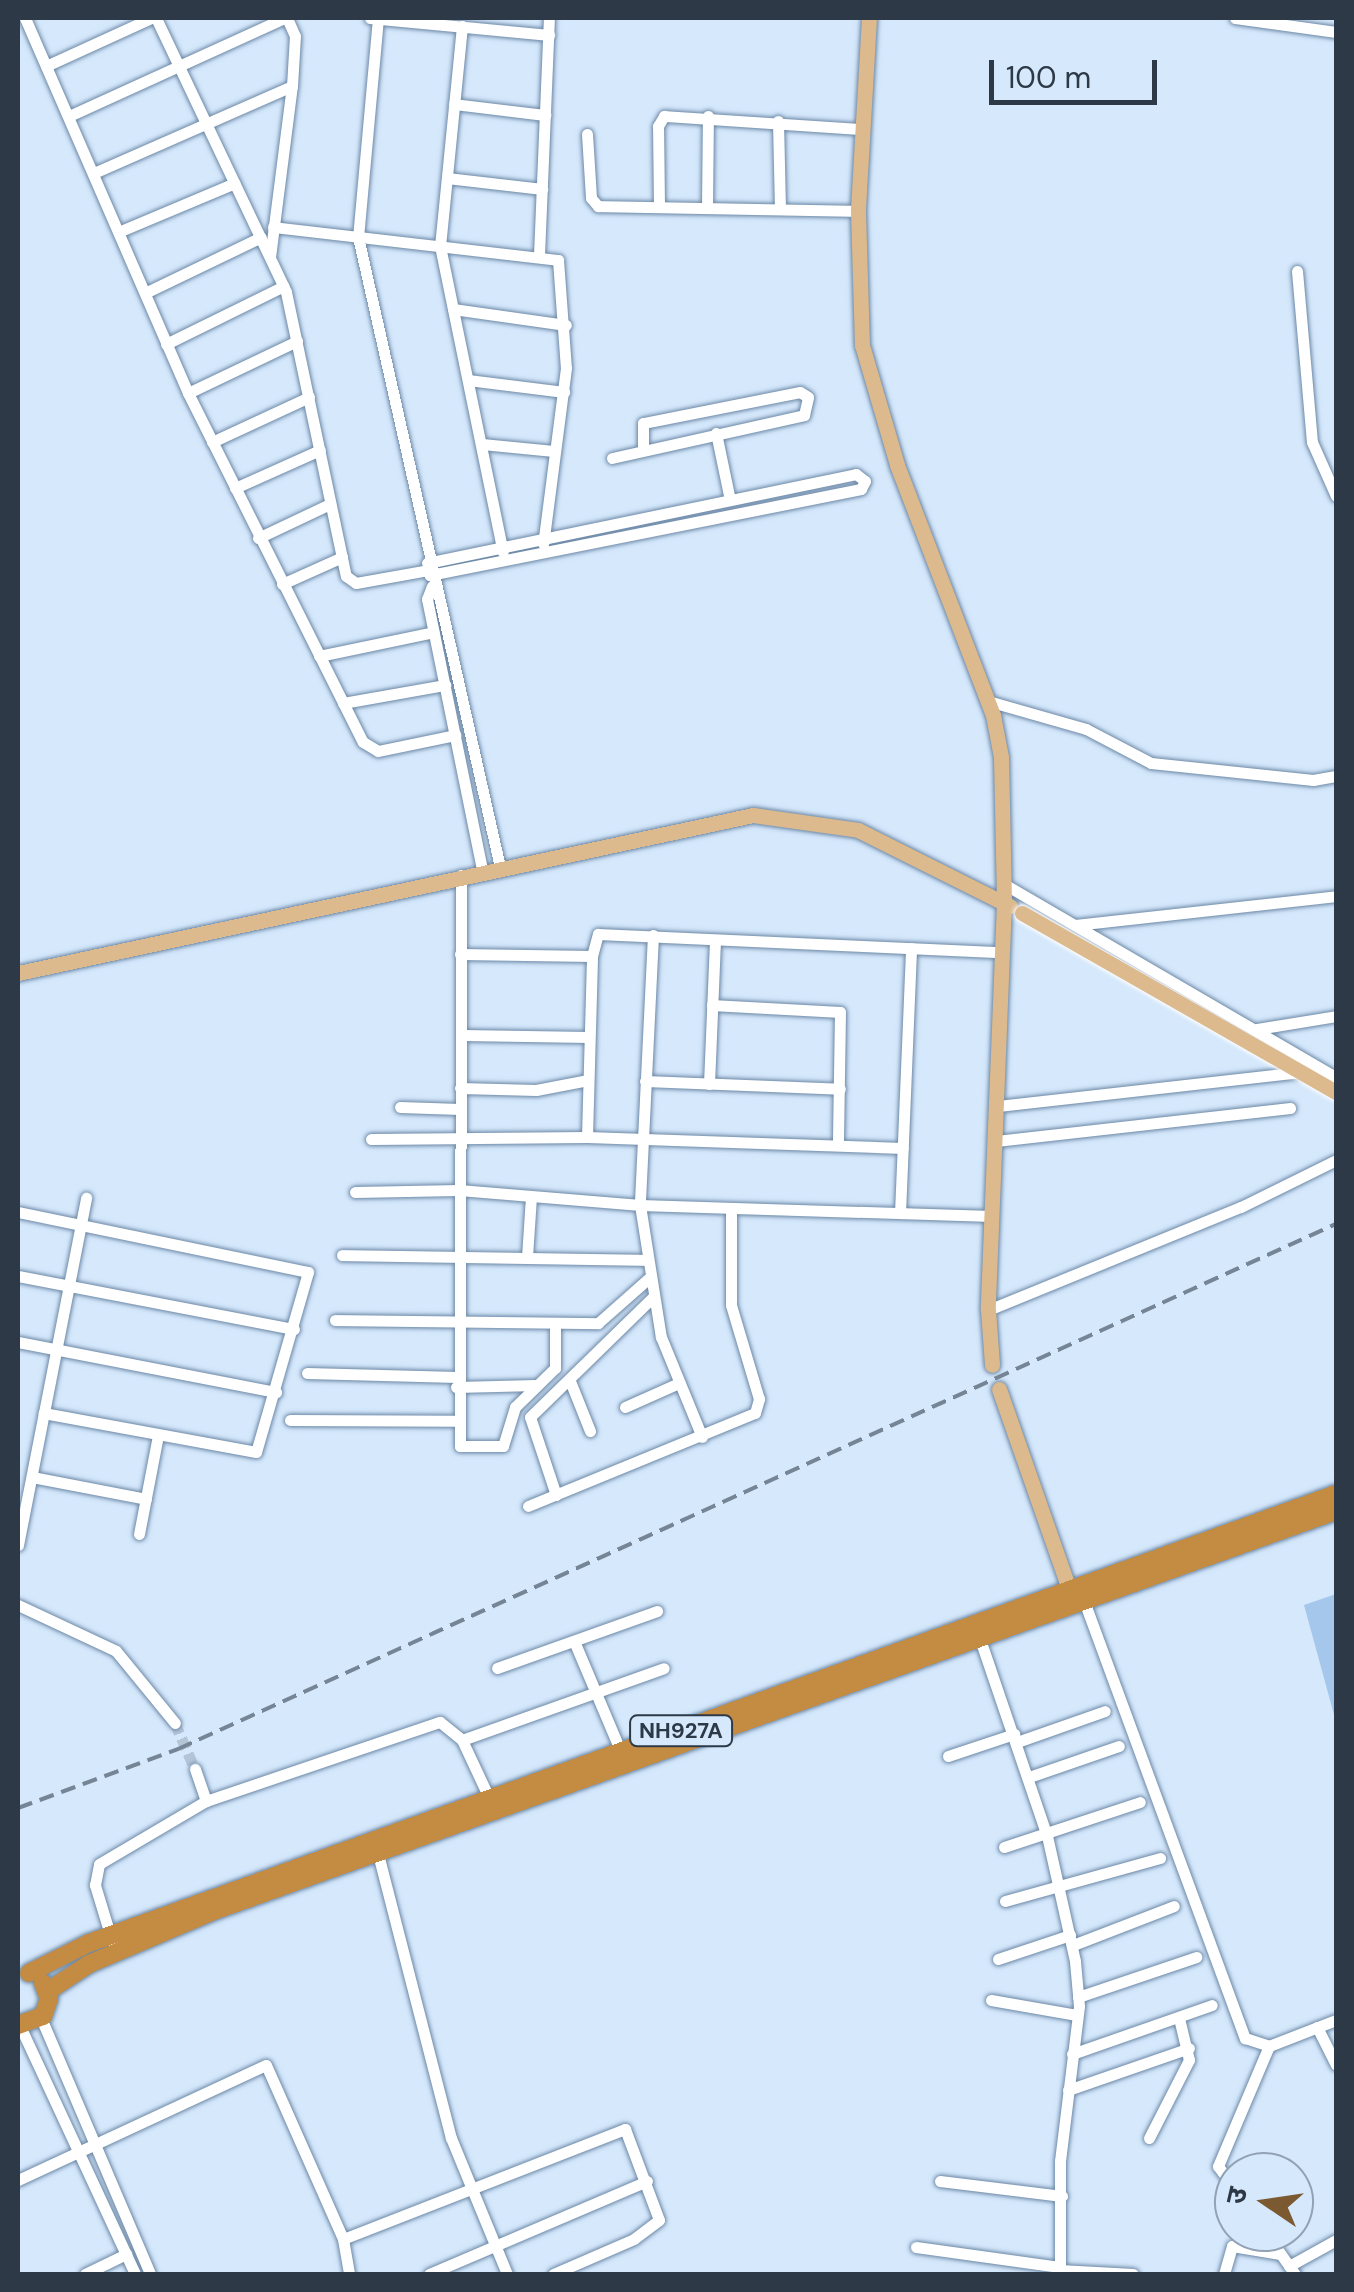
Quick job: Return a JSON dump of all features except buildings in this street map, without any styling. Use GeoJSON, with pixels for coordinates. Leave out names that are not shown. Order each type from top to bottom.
{"type":"FeatureCollection","features":[{"type":"Feature","properties":{"kind":"highway","name":"NH927A"},"geometry":{"type":"LineString","coordinates":[[23,1973],[48,1990],[112,1944],[492,1806],[980,1639],[1336,1494]]}},
{"type":"Feature","properties":{"kind":"highway","name":"NH927A"},"geometry":{"type":"LineString","coordinates":[[23,1973],[378,1854],[621,1752],[1336,1511]]}},
{"type":"Feature","properties":{"kind":"highway"},"geometry":{"type":"LineString","coordinates":[[19,2026],[41,2018],[48,1990]]}},
{"type":"Feature","properties":{"kind":"main road"},"geometry":{"type":"LineString","coordinates":[[869,18],[857,304],[870,387],[988,702],[1001,756],[1004,903],[988,1310],[992,1365]]}},
{"type":"Feature","properties":{"kind":"main road"},"geometry":{"type":"LineString","coordinates":[[18,973],[724,819],[786,816],[890,843],[1022,913],[1336,1092]]}},
{"type":"Feature","properties":{"kind":"main road"},"geometry":{"type":"LineString","coordinates":[[999,1389],[1077,1597]]}},
{"type":"Feature","properties":{"kind":"street"},"geometry":{"type":"LineString","coordinates":[[25,18],[123,230],[188,393],[258,538],[371,750],[454,735]]}},
{"type":"Feature","properties":{"kind":"street"},"geometry":{"type":"LineString","coordinates":[[46,66],[153,18],[284,286],[346,576],[356,583],[429,574],[544,539],[856,474],[865,481],[861,489],[541,554],[504,554]]}},
{"type":"Feature","properties":{"kind":"street"},"geometry":{"type":"LineString","coordinates":[[69,116],[285,18],[295,36],[292,86],[270,257]]}},
{"type":"Feature","properties":{"kind":"street"},"geometry":{"type":"LineString","coordinates":[[370,18],[431,20],[549,36]]}},
{"type":"Feature","properties":{"kind":"street"},"geometry":{"type":"LineString","coordinates":[[378,18],[358,238],[429,574],[440,598],[500,866]]}},
{"type":"Feature","properties":{"kind":"street"},"geometry":{"type":"LineString","coordinates":[[539,256],[550,18]]}},
{"type":"Feature","properties":{"kind":"street"},"geometry":{"type":"LineString","coordinates":[[1234,18],[1336,32]]}},
{"type":"Feature","properties":{"kind":"street"},"geometry":{"type":"LineString","coordinates":[[462,26],[440,246],[504,554]]}},
{"type":"Feature","properties":{"kind":"street"},"geometry":{"type":"LineString","coordinates":[[96,172],[292,86]]}},
{"type":"Feature","properties":{"kind":"street"},"geometry":{"type":"LineString","coordinates":[[454,104],[545,115]]}},
{"type":"Feature","properties":{"kind":"street"},"geometry":{"type":"LineString","coordinates":[[659,205],[661,118],[708,116],[862,129]]}},
{"type":"Feature","properties":{"kind":"street"},"geometry":{"type":"LineString","coordinates":[[707,207],[708,116]]}},
{"type":"Feature","properties":{"kind":"street"},"geometry":{"type":"LineString","coordinates":[[778,121],[780,209]]}},
{"type":"Feature","properties":{"kind":"street"},"geometry":{"type":"LineString","coordinates":[[587,134],[594,204],[858,211]]}},
{"type":"Feature","properties":{"kind":"street"},"geometry":{"type":"LineString","coordinates":[[447,178],[542,189]]}},
{"type":"Feature","properties":{"kind":"street"},"geometry":{"type":"LineString","coordinates":[[123,230],[234,183]]}},
{"type":"Feature","properties":{"kind":"street"},"geometry":{"type":"LineString","coordinates":[[274,227],[539,256],[560,262],[566,325],[564,392],[541,554]]}},
{"type":"Feature","properties":{"kind":"street"},"geometry":{"type":"LineString","coordinates":[[149,291],[260,237]]}},
{"type":"Feature","properties":{"kind":"street"},"geometry":{"type":"LineString","coordinates":[[1297,271],[1312,442],[1336,496]]}},
{"type":"Feature","properties":{"kind":"street"},"geometry":{"type":"LineString","coordinates":[[166,344],[284,286]]}},
{"type":"Feature","properties":{"kind":"street"},"geometry":{"type":"LineString","coordinates":[[453,309],[566,325]]}},
{"type":"Feature","properties":{"kind":"street"},"geometry":{"type":"LineString","coordinates":[[188,393],[297,340]]}},
{"type":"Feature","properties":{"kind":"street"},"geometry":{"type":"LineString","coordinates":[[468,380],[564,392]]}},
{"type":"Feature","properties":{"kind":"street"},"geometry":{"type":"LineString","coordinates":[[612,458],[716,432],[804,416],[808,398],[800,392],[643,423],[643,449]]}},
{"type":"Feature","properties":{"kind":"street"},"geometry":{"type":"LineString","coordinates":[[212,442],[309,397]]}},
{"type":"Feature","properties":{"kind":"street"},"geometry":{"type":"LineString","coordinates":[[716,432],[730,500]]}},
{"type":"Feature","properties":{"kind":"street"},"geometry":{"type":"LineString","coordinates":[[482,444],[554,452]]}},
{"type":"Feature","properties":{"kind":"street"},"geometry":{"type":"LineString","coordinates":[[234,488],[320,450]]}},
{"type":"Feature","properties":{"kind":"street"},"geometry":{"type":"LineString","coordinates":[[258,538],[330,504]]}},
{"type":"Feature","properties":{"kind":"street"},"geometry":{"type":"LineString","coordinates":[[282,584],[342,556]]}},
{"type":"Feature","properties":{"kind":"street"},"geometry":{"type":"LineString","coordinates":[[429,574],[427,599],[482,870]]}},
{"type":"Feature","properties":{"kind":"street"},"geometry":{"type":"LineString","coordinates":[[319,656],[434,632]]}},
{"type":"Feature","properties":{"kind":"street"},"geometry":{"type":"LineString","coordinates":[[343,703],[444,684]]}},
{"type":"Feature","properties":{"kind":"street"},"geometry":{"type":"LineString","coordinates":[[988,702],[1086,729],[1150,763],[1313,780],[1336,776]]}},
{"type":"Feature","properties":{"kind":"street"},"geometry":{"type":"LineString","coordinates":[[461,875],[456,1382],[460,1446],[499,1448],[512,1412],[555,1368],[555,1324]]}},
{"type":"Feature","properties":{"kind":"street"},"geometry":{"type":"LineString","coordinates":[[1004,884],[1336,1077]]}},
{"type":"Feature","properties":{"kind":"street"},"geometry":{"type":"LineString","coordinates":[[1074,924],[1336,896]]}},
{"type":"Feature","properties":{"kind":"street"},"geometry":{"type":"LineString","coordinates":[[587,1137],[592,956],[596,937],[604,932],[1001,952]]}},
{"type":"Feature","properties":{"kind":"street"},"geometry":{"type":"LineString","coordinates":[[653,935],[640,1205],[653,1297],[679,1383],[702,1437]]}},
{"type":"Feature","properties":{"kind":"street"},"geometry":{"type":"LineString","coordinates":[[710,1084],[715,940]]}},
{"type":"Feature","properties":{"kind":"street"},"geometry":{"type":"LineString","coordinates":[[900,1213],[911,948]]}},
{"type":"Feature","properties":{"kind":"street"},"geometry":{"type":"LineString","coordinates":[[460,954],[592,956]]}},
{"type":"Feature","properties":{"kind":"street"},"geometry":{"type":"LineString","coordinates":[[712,1005],[837,1010],[838,1145]]}},
{"type":"Feature","properties":{"kind":"street"},"geometry":{"type":"LineString","coordinates":[[1256,1030],[1336,1016]]}},
{"type":"Feature","properties":{"kind":"street"},"geometry":{"type":"LineString","coordinates":[[462,1035],[589,1036]]}},
{"type":"Feature","properties":{"kind":"street"},"geometry":{"type":"LineString","coordinates":[[998,1106],[1100,1099],[1336,1067]]}},
{"type":"Feature","properties":{"kind":"street"},"geometry":{"type":"LineString","coordinates":[[460,1088],[536,1090],[588,1080]]}},
{"type":"Feature","properties":{"kind":"street"},"geometry":{"type":"LineString","coordinates":[[645,1081],[840,1089]]}},
{"type":"Feature","properties":{"kind":"street"},"geometry":{"type":"LineString","coordinates":[[400,1107],[460,1109]]}},
{"type":"Feature","properties":{"kind":"street"},"geometry":{"type":"LineString","coordinates":[[996,1141],[1290,1108]]}},
{"type":"Feature","properties":{"kind":"street"},"geometry":{"type":"LineString","coordinates":[[371,1139],[587,1137],[903,1148]]}},
{"type":"Feature","properties":{"kind":"street"},"geometry":{"type":"LineString","coordinates":[[988,1310],[1241,1207],[1336,1160]]}},
{"type":"Feature","properties":{"kind":"street"},"geometry":{"type":"LineString","coordinates":[[355,1192],[458,1190],[640,1205],[992,1216]]}},
{"type":"Feature","properties":{"kind":"street"},"geometry":{"type":"LineString","coordinates":[[527,1257],[531,1197]]}},
{"type":"Feature","properties":{"kind":"street"},"geometry":{"type":"LineString","coordinates":[[18,1544],[86,1198]]}},
{"type":"Feature","properties":{"kind":"street"},"geometry":{"type":"LineString","coordinates":[[528,1506],[755,1414],[760,1403],[730,1305],[731,1208]]}},
{"type":"Feature","properties":{"kind":"street"},"geometry":{"type":"LineString","coordinates":[[18,1212],[302,1266],[308,1278],[256,1452],[44,1414]]}},
{"type":"Feature","properties":{"kind":"street"},"geometry":{"type":"LineString","coordinates":[[342,1255],[648,1260]]}},
{"type":"Feature","properties":{"kind":"street"},"geometry":{"type":"LineString","coordinates":[[18,1276],[294,1328]]}},
{"type":"Feature","properties":{"kind":"street"},"geometry":{"type":"LineString","coordinates":[[335,1320],[605,1322],[650,1277]]}},
{"type":"Feature","properties":{"kind":"street"},"geometry":{"type":"LineString","coordinates":[[556,1495],[528,1422],[653,1297]]}},
{"type":"Feature","properties":{"kind":"street"},"geometry":{"type":"LineString","coordinates":[[18,1342],[276,1392]]}},
{"type":"Feature","properties":{"kind":"street"},"geometry":{"type":"LineString","coordinates":[[308,1373],[536,1385]]}},
{"type":"Feature","properties":{"kind":"street"},"geometry":{"type":"LineString","coordinates":[[570,1381],[590,1431]]}},
{"type":"Feature","properties":{"kind":"street"},"geometry":{"type":"LineString","coordinates":[[626,1407],[679,1383]]}},
{"type":"Feature","properties":{"kind":"street"},"geometry":{"type":"LineString","coordinates":[[290,1420],[456,1420]]}},
{"type":"Feature","properties":{"kind":"street"},"geometry":{"type":"LineString","coordinates":[[139,1534],[158,1435]]}},
{"type":"Feature","properties":{"kind":"street"},"geometry":{"type":"LineString","coordinates":[[32,1477],[146,1500]]}},
{"type":"Feature","properties":{"kind":"street"},"geometry":{"type":"LineString","coordinates":[[1077,1597],[1240,2030],[1253,2045],[1269,2046],[1336,2020]]}},
{"type":"Feature","properties":{"kind":"street"},"geometry":{"type":"LineString","coordinates":[[18,1605],[116,1651],[175,1722]]}},
{"type":"Feature","properties":{"kind":"street"},"geometry":{"type":"LineString","coordinates":[[497,1668],[657,1611]]}},
{"type":"Feature","properties":{"kind":"street"},"geometry":{"type":"LineString","coordinates":[[980,1639],[1047,1836],[1071,1940],[1078,2015],[1068,2090],[1059,2271]]}},
{"type":"Feature","properties":{"kind":"street"},"geometry":{"type":"LineString","coordinates":[[574,1641],[621,1752]]}},
{"type":"Feature","properties":{"kind":"street"},"geometry":{"type":"LineString","coordinates":[[462,1740],[594,1688],[664,1668]]}},
{"type":"Feature","properties":{"kind":"street"},"geometry":{"type":"LineString","coordinates":[[948,1756],[1104,1711]]}},
{"type":"Feature","properties":{"kind":"street"},"geometry":{"type":"LineString","coordinates":[[112,1944],[95,1885],[100,1864],[206,1802],[428,1724],[448,1725],[462,1740],[492,1806]]}},
{"type":"Feature","properties":{"kind":"street"},"geometry":{"type":"LineString","coordinates":[[1029,1777],[1119,1746]]}},
{"type":"Feature","properties":{"kind":"street"},"geometry":{"type":"LineString","coordinates":[[195,1770],[206,1802]]}},
{"type":"Feature","properties":{"kind":"street"},"geometry":{"type":"LineString","coordinates":[[1004,1847],[1047,1836],[1140,1802]]}},
{"type":"Feature","properties":{"kind":"street"},"geometry":{"type":"LineString","coordinates":[[378,1854],[451,2138],[507,2274]]}},
{"type":"Feature","properties":{"kind":"street"},"geometry":{"type":"LineString","coordinates":[[1005,1901],[1061,1891],[1160,1858]]}},
{"type":"Feature","properties":{"kind":"street"},"geometry":{"type":"LineString","coordinates":[[998,1959],[1174,1906]]}},
{"type":"Feature","properties":{"kind":"street"},"geometry":{"type":"LineString","coordinates":[[1078,1997],[1196,1956]]}},
{"type":"Feature","properties":{"kind":"street"},"geometry":{"type":"LineString","coordinates":[[991,2000],[1078,2015]]}},
{"type":"Feature","properties":{"kind":"street"},"geometry":{"type":"LineString","coordinates":[[1072,2054],[1212,2005]]}},
{"type":"Feature","properties":{"kind":"street"},"geometry":{"type":"LineString","coordinates":[[41,2018],[84,2146],[135,2274]]}},
{"type":"Feature","properties":{"kind":"street"},"geometry":{"type":"LineString","coordinates":[[1149,2138],[1189,2060],[1179,2018]]}},
{"type":"Feature","properties":{"kind":"street"},"geometry":{"type":"LineString","coordinates":[[19,2026],[150,2274]]}},
{"type":"Feature","properties":{"kind":"street"},"geometry":{"type":"LineString","coordinates":[[1317,2028],[1336,2064]]}},
{"type":"Feature","properties":{"kind":"street"},"geometry":{"type":"LineString","coordinates":[[1224,2152],[1269,2046]]}},
{"type":"Feature","properties":{"kind":"street"},"geometry":{"type":"LineString","coordinates":[[1068,2090],[1189,2048]]}},
{"type":"Feature","properties":{"kind":"street"},"geometry":{"type":"LineString","coordinates":[[18,2180],[84,2146],[266,2065],[343,2238],[349,2274]]}},
{"type":"Feature","properties":{"kind":"street"},"geometry":{"type":"LineString","coordinates":[[343,2238],[471,2193],[618,2128],[627,2132],[659,2210],[652,2229],[552,2274]]}},
{"type":"Feature","properties":{"kind":"street"},"geometry":{"type":"LineString","coordinates":[[940,2180],[1062,2196]]}},
{"type":"Feature","properties":{"kind":"street"},"geometry":{"type":"LineString","coordinates":[[429,2274],[647,2181]]}},
{"type":"Feature","properties":{"kind":"street"},"geometry":{"type":"LineString","coordinates":[[1224,2274],[1232,2246],[1280,2254],[1292,2270],[1336,2240]]}},
{"type":"Feature","properties":{"kind":"street"},"geometry":{"type":"LineString","coordinates":[[916,2247],[1059,2271],[1132,2274]]}},
{"type":"Feature","properties":{"kind":"street"},"geometry":{"type":"LineString","coordinates":[[85,2274],[126,2254]]}},
{"type":"Feature","properties":{"kind":"water"},"geometry":{"type":"Polygon","coordinates":[[[1336,1594],[1336,1722],[1304,1605],[1336,1594]]]}},
{"type":"Feature","properties":{"kind":"tunnel"},"geometry":{"type":"LineString","coordinates":[[175,1723],[195,1769]]}},
{"type":"Feature","properties":{"kind":"railway"},"geometry":{"type":"LineString","coordinates":[[18,1808],[178,1749],[1336,1224]]}}]}
